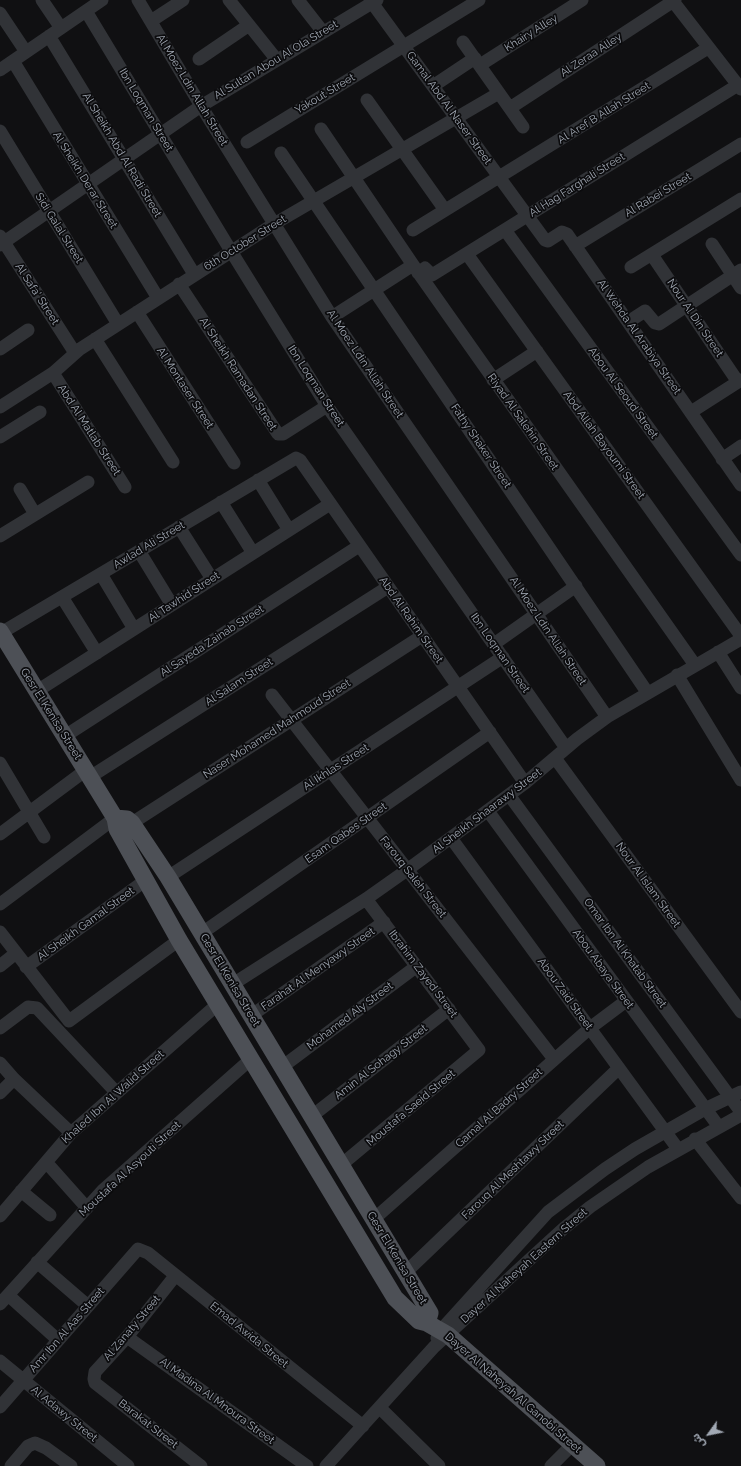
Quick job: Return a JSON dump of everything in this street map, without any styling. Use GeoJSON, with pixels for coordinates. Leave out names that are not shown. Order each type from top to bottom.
{"type":"FeatureCollection","features":[{"type":"Feature","properties":{"kind":"main road","name":"Gesr El Kenisa Street"},"geometry":{"type":"LineString","coordinates":[[1,632],[115,818],[117,830],[180,940],[395,1298],[419,1321],[438,1330]]}},
{"type":"Feature","properties":{"kind":"main road"},"geometry":{"type":"LineString","coordinates":[[115,818],[127,819],[132,823]]}},
{"type":"Feature","properties":{"kind":"main road","name":"Gesr El Kenisa Street"},"geometry":{"type":"LineString","coordinates":[[132,823],[168,877],[252,1015],[406,1272],[430,1313],[438,1330]]}},
{"type":"Feature","properties":{"kind":"main road","name":"Dayer Al Naheyah Al Ganobi Street"},"geometry":{"type":"LineString","coordinates":[[438,1330],[597,1466]]}},
{"type":"Feature","properties":{"kind":"street"},"geometry":{"type":"LineString","coordinates":[[42,0],[61,28]]}},
{"type":"Feature","properties":{"kind":"street","name":"Al Moez Ldin Allah Street"},"geometry":{"type":"LineString","coordinates":[[138,0],[201,106],[332,317],[606,717]]}},
{"type":"Feature","properties":{"kind":"street"},"geometry":{"type":"LineString","coordinates":[[151,21],[183,0]]}},
{"type":"Feature","properties":{"kind":"street"},"geometry":{"type":"LineString","coordinates":[[229,0],[277,60]]}},
{"type":"Feature","properties":{"kind":"street"},"geometry":{"type":"LineString","coordinates":[[298,0],[323,32]]}},
{"type":"Feature","properties":{"kind":"street","name":"Yakout Street"},"geometry":{"type":"LineString","coordinates":[[247,142],[479,0]]}},
{"type":"Feature","properties":{"kind":"street","name":"Khairy Alley"},"geometry":{"type":"LineString","coordinates":[[433,86],[477,62],[582,0]]}},
{"type":"Feature","properties":{"kind":"street"},"geometry":{"type":"LineString","coordinates":[[673,0],[739,87]]}},
{"type":"Feature","properties":{"kind":"street","name":"Al Zeraa Alley"},"geometry":{"type":"LineString","coordinates":[[510,108],[673,0]]}},
{"type":"Feature","properties":{"kind":"street"},"geometry":{"type":"LineString","coordinates":[[0,70],[86,11],[98,1]]}},
{"type":"Feature","properties":{"kind":"street","name":"Al Sultan Abou Al Ola Street"},"geometry":{"type":"LineString","coordinates":[[1,241],[49,211],[201,106],[373,1]]}},
{"type":"Feature","properties":{"kind":"street","name":"Gamal Abd Al Naser Street"},"geometry":{"type":"LineString","coordinates":[[373,1],[404,47],[528,216]]}},
{"type":"Feature","properties":{"kind":"street","name":"Ibn Loqman Street"},"geometry":{"type":"LineString","coordinates":[[86,11],[230,251],[327,406],[566,748]]}},
{"type":"Feature","properties":{"kind":"street"},"geometry":{"type":"LineString","coordinates":[[0,14],[26,52]]}},
{"type":"Feature","properties":{"kind":"street"},"geometry":{"type":"LineString","coordinates":[[199,59],[249,25]]}},
{"type":"Feature","properties":{"kind":"street","name":"Al Sheikh Abd Al Radi Street"},"geometry":{"type":"LineString","coordinates":[[49,36],[194,274]]}},
{"type":"Feature","properties":{"kind":"street"},"geometry":{"type":"LineString","coordinates":[[463,42],[524,127]]}},
{"type":"Feature","properties":{"kind":"street","name":"Al Aref B Allah Street"},"geometry":{"type":"LineString","coordinates":[[413,230],[708,48]]}},
{"type":"Feature","properties":{"kind":"street","name":"Al Sheikh Derar Street"},"geometry":{"type":"LineString","coordinates":[[13,61],[158,298]]}},
{"type":"Feature","properties":{"kind":"street","name":"Al Hag Farghali Street"},"geometry":{"type":"LineString","coordinates":[[415,269],[425,268],[432,276],[739,87]]}},
{"type":"Feature","properties":{"kind":"street","name":"6th October Street"},"geometry":{"type":"LineString","coordinates":[[0,407],[53,373],[75,353],[95,339],[230,251],[499,93]]}},
{"type":"Feature","properties":{"kind":"street"},"geometry":{"type":"LineString","coordinates":[[367,100],[445,210]]}},
{"type":"Feature","properties":{"kind":"street","name":"Riyad Al Salehin Street"},"geometry":{"type":"LineString","coordinates":[[321,129],[415,269],[695,665]]}},
{"type":"Feature","properties":{"kind":"street","name":"Sidi Galal Street"},"geometry":{"type":"LineString","coordinates":[[0,131],[118,324]]}},
{"type":"Feature","properties":{"kind":"street","name":"Al Rabei Street"},"geometry":{"type":"LineString","coordinates":[[575,246],[741,144]]}},
{"type":"Feature","properties":{"kind":"street","name":"Fathy Shaker Street"},"geometry":{"type":"LineString","coordinates":[[281,153],[647,692]]}},
{"type":"Feature","properties":{"kind":"street"},"geometry":{"type":"LineString","coordinates":[[631,267],[741,199]]}},
{"type":"Feature","properties":{"kind":"street","name":"Al Wehda Al Arabiya Street"},"geometry":{"type":"LineString","coordinates":[[528,216],[545,240],[564,232],[741,485]]}},
{"type":"Feature","properties":{"kind":"street","name":"Abou Al Seoud Street"},"geometry":{"type":"LineString","coordinates":[[505,230],[741,555]]}},
{"type":"Feature","properties":{"kind":"street","name":"Al Safa' Street"},"geometry":{"type":"LineString","coordinates":[[1,241],[75,353]]}},
{"type":"Feature","properties":{"kind":"street"},"geometry":{"type":"LineString","coordinates":[[712,244],[737,273],[741,288]]}},
{"type":"Feature","properties":{"kind":"street","name":"Abd Allah Bayoumi Street"},"geometry":{"type":"LineString","coordinates":[[467,254],[741,638]]}},
{"type":"Feature","properties":{"kind":"street","name":"Nour Al Din Street"},"geometry":{"type":"LineString","coordinates":[[652,255],[740,381]]}},
{"type":"Feature","properties":{"kind":"street"},"geometry":{"type":"LineString","coordinates":[[332,317],[374,290],[415,269]]}},
{"type":"Feature","properties":{"kind":"street"},"geometry":{"type":"LineString","coordinates":[[628,322],[645,311],[655,323],[659,324],[737,273]]}},
{"type":"Feature","properties":{"kind":"street","name":"Al Sheikh Ramadan Street"},"geometry":{"type":"LineString","coordinates":[[179,284],[278,434],[283,434],[327,406]]}},
{"type":"Feature","properties":{"kind":"street","name":"Al Montaser Street"},"geometry":{"type":"LineString","coordinates":[[137,312],[234,463]]}},
{"type":"Feature","properties":{"kind":"street"},"geometry":{"type":"LineString","coordinates":[[0,349],[28,330]]}},
{"type":"Feature","properties":{"kind":"street"},"geometry":{"type":"LineString","coordinates":[[95,339],[173,462]]}},
{"type":"Feature","properties":{"kind":"street"},"geometry":{"type":"LineString","coordinates":[[493,380],[537,351]]}},
{"type":"Feature","properties":{"kind":"street","name":"Abd Al Matlab Street"},"geometry":{"type":"LineString","coordinates":[[53,373],[125,487]]}},
{"type":"Feature","properties":{"kind":"street"},"geometry":{"type":"LineString","coordinates":[[691,412],[740,381]]}},
{"type":"Feature","properties":{"kind":"street"},"geometry":{"type":"LineString","coordinates":[[0,437],[40,412]]}},
{"type":"Feature","properties":{"kind":"street"},"geometry":{"type":"LineString","coordinates":[[722,459],[741,446]]}},
{"type":"Feature","properties":{"kind":"street","name":"Awlad Ali Street"},"geometry":{"type":"LineString","coordinates":[[1,632],[296,458]]}},
{"type":"Feature","properties":{"kind":"street","name":"Abd Al Rahim Street"},"geometry":{"type":"LineString","coordinates":[[296,458],[300,460],[526,783]]}},
{"type":"Feature","properties":{"kind":"street"},"geometry":{"type":"LineString","coordinates":[[258,480],[289,530]]}},
{"type":"Feature","properties":{"kind":"street"},"geometry":{"type":"LineString","coordinates":[[0,536],[88,482]]}},
{"type":"Feature","properties":{"kind":"street"},"geometry":{"type":"LineString","coordinates":[[20,489],[35,514]]}},
{"type":"Feature","properties":{"kind":"street"},"geometry":{"type":"LineString","coordinates":[[221,502],[253,553]]}},
{"type":"Feature","properties":{"kind":"street","name":"Al Tawhid Street"},"geometry":{"type":"LineString","coordinates":[[37,691],[330,504]]}},
{"type":"Feature","properties":{"kind":"street"},"geometry":{"type":"LineString","coordinates":[[179,527],[212,579]]}},
{"type":"Feature","properties":{"kind":"street","name":"Al Sayeda Zainab Street"},"geometry":{"type":"LineString","coordinates":[[65,736],[359,546]]}},
{"type":"Feature","properties":{"kind":"street"},"geometry":{"type":"LineString","coordinates":[[139,551],[172,604]]}},
{"type":"Feature","properties":{"kind":"street"},"geometry":{"type":"LineString","coordinates":[[101,574],[134,629]]}},
{"type":"Feature","properties":{"kind":"street"},"geometry":{"type":"LineString","coordinates":[[494,644],[576,586]]}},
{"type":"Feature","properties":{"kind":"street","name":"Al Salam Street"},"geometry":{"type":"LineString","coordinates":[[0,834],[29,812],[88,773],[388,587]]}},
{"type":"Feature","properties":{"kind":"street"},"geometry":{"type":"LineString","coordinates":[[62,597],[97,653]]}},
{"type":"Feature","properties":{"kind":"street","name":"Naser Mohamed Mahmoud Street"},"geometry":{"type":"LineString","coordinates":[[132,823],[422,636]]}},
{"type":"Feature","properties":{"kind":"street","name":"Al Sheikh Shaarawy Street"},"geometry":{"type":"LineString","coordinates":[[233,984],[366,899],[408,870],[526,783],[566,748],[606,717],[741,638]]}},
{"type":"Feature","properties":{"kind":"street"},"geometry":{"type":"LineString","coordinates":[[718,652],[741,688]]}},
{"type":"Feature","properties":{"kind":"street","name":"Al Ikhlas Street"},"geometry":{"type":"LineString","coordinates":[[168,877],[503,657]]}},
{"type":"Feature","properties":{"kind":"street"},"geometry":{"type":"LineString","coordinates":[[677,675],[741,780]]}},
{"type":"Feature","properties":{"kind":"street","name":"Farouq Saleh Street"},"geometry":{"type":"LineString","coordinates":[[272,695],[554,1059]]}},
{"type":"Feature","properties":{"kind":"street","name":"Esam Qabes Street"},"geometry":{"type":"LineString","coordinates":[[202,934],[490,732]]}},
{"type":"Feature","properties":{"kind":"street","name":"Nour Al Islam Street"},"geometry":{"type":"LineString","coordinates":[[555,758],[741,1012]]}},
{"type":"Feature","properties":{"kind":"street"},"geometry":{"type":"LineString","coordinates":[[0,763],[44,837]]}},
{"type":"Feature","properties":{"kind":"street","name":"Omar Ibn Al Khatab Street"},"geometry":{"type":"LineString","coordinates":[[509,795],[735,1094],[741,1112]]}},
{"type":"Feature","properties":{"kind":"street","name":"Abou Abaya Street"},"geometry":{"type":"LineString","coordinates":[[488,811],[718,1127]]}},
{"type":"Feature","properties":{"kind":"street"},"geometry":{"type":"LineString","coordinates":[[0,904],[115,818]]}},
{"type":"Feature","properties":{"kind":"street","name":"Abou Zaid Street"},"geometry":{"type":"LineString","coordinates":[[451,838],[678,1149]]}},
{"type":"Feature","properties":{"kind":"street","name":"Al Sheikh Gamal Street"},"geometry":{"type":"LineString","coordinates":[[26,967],[146,880]]}},
{"type":"Feature","properties":{"kind":"street","name":"Ibrahim Zayed Street"},"geometry":{"type":"LineString","coordinates":[[366,899],[479,1050]]}},
{"type":"Feature","properties":{"kind":"street","name":"Farahat Al Menyawy Street"},"geometry":{"type":"LineString","coordinates":[[252,1015],[384,922]]}},
{"type":"Feature","properties":{"kind":"street"},"geometry":{"type":"LineString","coordinates":[[0,932],[68,1020],[72,1020],[180,940]]}},
{"type":"Feature","properties":{"kind":"street"},"geometry":{"type":"LineString","coordinates":[[0,966],[16,953]]}},
{"type":"Feature","properties":{"kind":"street","name":"Mohamed Aly Street"},"geometry":{"type":"LineString","coordinates":[[282,1067],[417,966]]}},
{"type":"Feature","properties":{"kind":"street","name":"Gamal Al Badry Street"},"geometry":{"type":"LineString","coordinates":[[374,1218],[590,1028],[626,1001]]}},
{"type":"Feature","properties":{"kind":"street","name":"Khaled Ibn Al Walid Street"},"geometry":{"type":"LineString","coordinates":[[0,1216],[71,1133],[218,1004]]}},
{"type":"Feature","properties":{"kind":"street"},"geometry":{"type":"LineString","coordinates":[[0,1028],[28,1007],[34,1007],[40,1010],[116,1092]]}},
{"type":"Feature","properties":{"kind":"street","name":"Amin Al Sohagy Street"},"geometry":{"type":"LineString","coordinates":[[312,1116],[449,1009]]}},
{"type":"Feature","properties":{"kind":"street","name":"Moustafa Saeid Street"},"geometry":{"type":"LineString","coordinates":[[341,1165],[479,1050]]}},
{"type":"Feature","properties":{"kind":"street","name":"Moustafa Al Asyouti Street"},"geometry":{"type":"LineString","coordinates":[[4,1300],[86,1208],[251,1059]]}},
{"type":"Feature","properties":{"kind":"street"},"geometry":{"type":"LineString","coordinates":[[0,1063],[14,1079],[71,1133]]}},
{"type":"Feature","properties":{"kind":"street","name":"Farouq Al Meshtawy Street"},"geometry":{"type":"LineString","coordinates":[[406,1272],[619,1068]]}},
{"type":"Feature","properties":{"kind":"street"},"geometry":{"type":"LineString","coordinates":[[0,1092],[14,1079]]}},
{"type":"Feature","properties":{"kind":"street","name":"Dayer Al Naheyah Eastern Street"},"geometry":{"type":"LineString","coordinates":[[334,1463],[363,1426],[434,1347],[438,1330],[548,1212],[605,1169],[666,1131],[735,1094]]}},
{"type":"Feature","properties":{"kind":"street","name":"Dayer Al Naheyah Eastern Street"},"geometry":{"type":"LineString","coordinates":[[438,1330],[562,1229],[618,1186],[695,1139],[741,1115]]}},
{"type":"Feature","properties":{"kind":"street"},"geometry":{"type":"LineString","coordinates":[[695,1139],[741,1198]]}},
{"type":"Feature","properties":{"kind":"street"},"geometry":{"type":"LineString","coordinates":[[46,1162],[86,1208]]}},
{"type":"Feature","properties":{"kind":"street"},"geometry":{"type":"LineString","coordinates":[[21,1191],[50,1215]]}},
{"type":"Feature","properties":{"kind":"street","name":"Emad Awida Street"},"geometry":{"type":"LineString","coordinates":[[134,1252],[138,1249],[143,1250],[363,1426]]}},
{"type":"Feature","properties":{"kind":"street","name":"Amr Ibn Al Aas Street"},"geometry":{"type":"LineString","coordinates":[[0,1407],[134,1252]]}},
{"type":"Feature","properties":{"kind":"street"},"geometry":{"type":"LineString","coordinates":[[38,1262],[88,1306]]}},
{"type":"Feature","properties":{"kind":"street","name":"Al Zanaty Street"},"geometry":{"type":"LineString","coordinates":[[95,1383],[95,1372],[127,1336],[175,1276]]}},
{"type":"Feature","properties":{"kind":"street"},"geometry":{"type":"LineString","coordinates":[[4,1300],[58,1340]]}},
{"type":"Feature","properties":{"kind":"street","name":"Al Madina Al Mnoura Street"},"geometry":{"type":"LineString","coordinates":[[127,1336],[307,1466]]}},
{"type":"Feature","properties":{"kind":"street","name":"Al Adawy Street"},"geometry":{"type":"LineString","coordinates":[[0,1361],[128,1466]]}},
{"type":"Feature","properties":{"kind":"street","name":"Barakat Street"},"geometry":{"type":"LineString","coordinates":[[95,1383],[201,1466]]}},
{"type":"Feature","properties":{"kind":"street"},"geometry":{"type":"LineString","coordinates":[[380,1408],[439,1466]]}},
{"type":"Feature","properties":{"kind":"street"},"geometry":{"type":"LineString","coordinates":[[11,1466],[28,1446],[35,1443],[41,1445],[71,1466]]}},
{"type":"Feature","properties":{"kind":"street"},"geometry":{"type":"LineString","coordinates":[[551,1466],[573,1444]]}}]}
